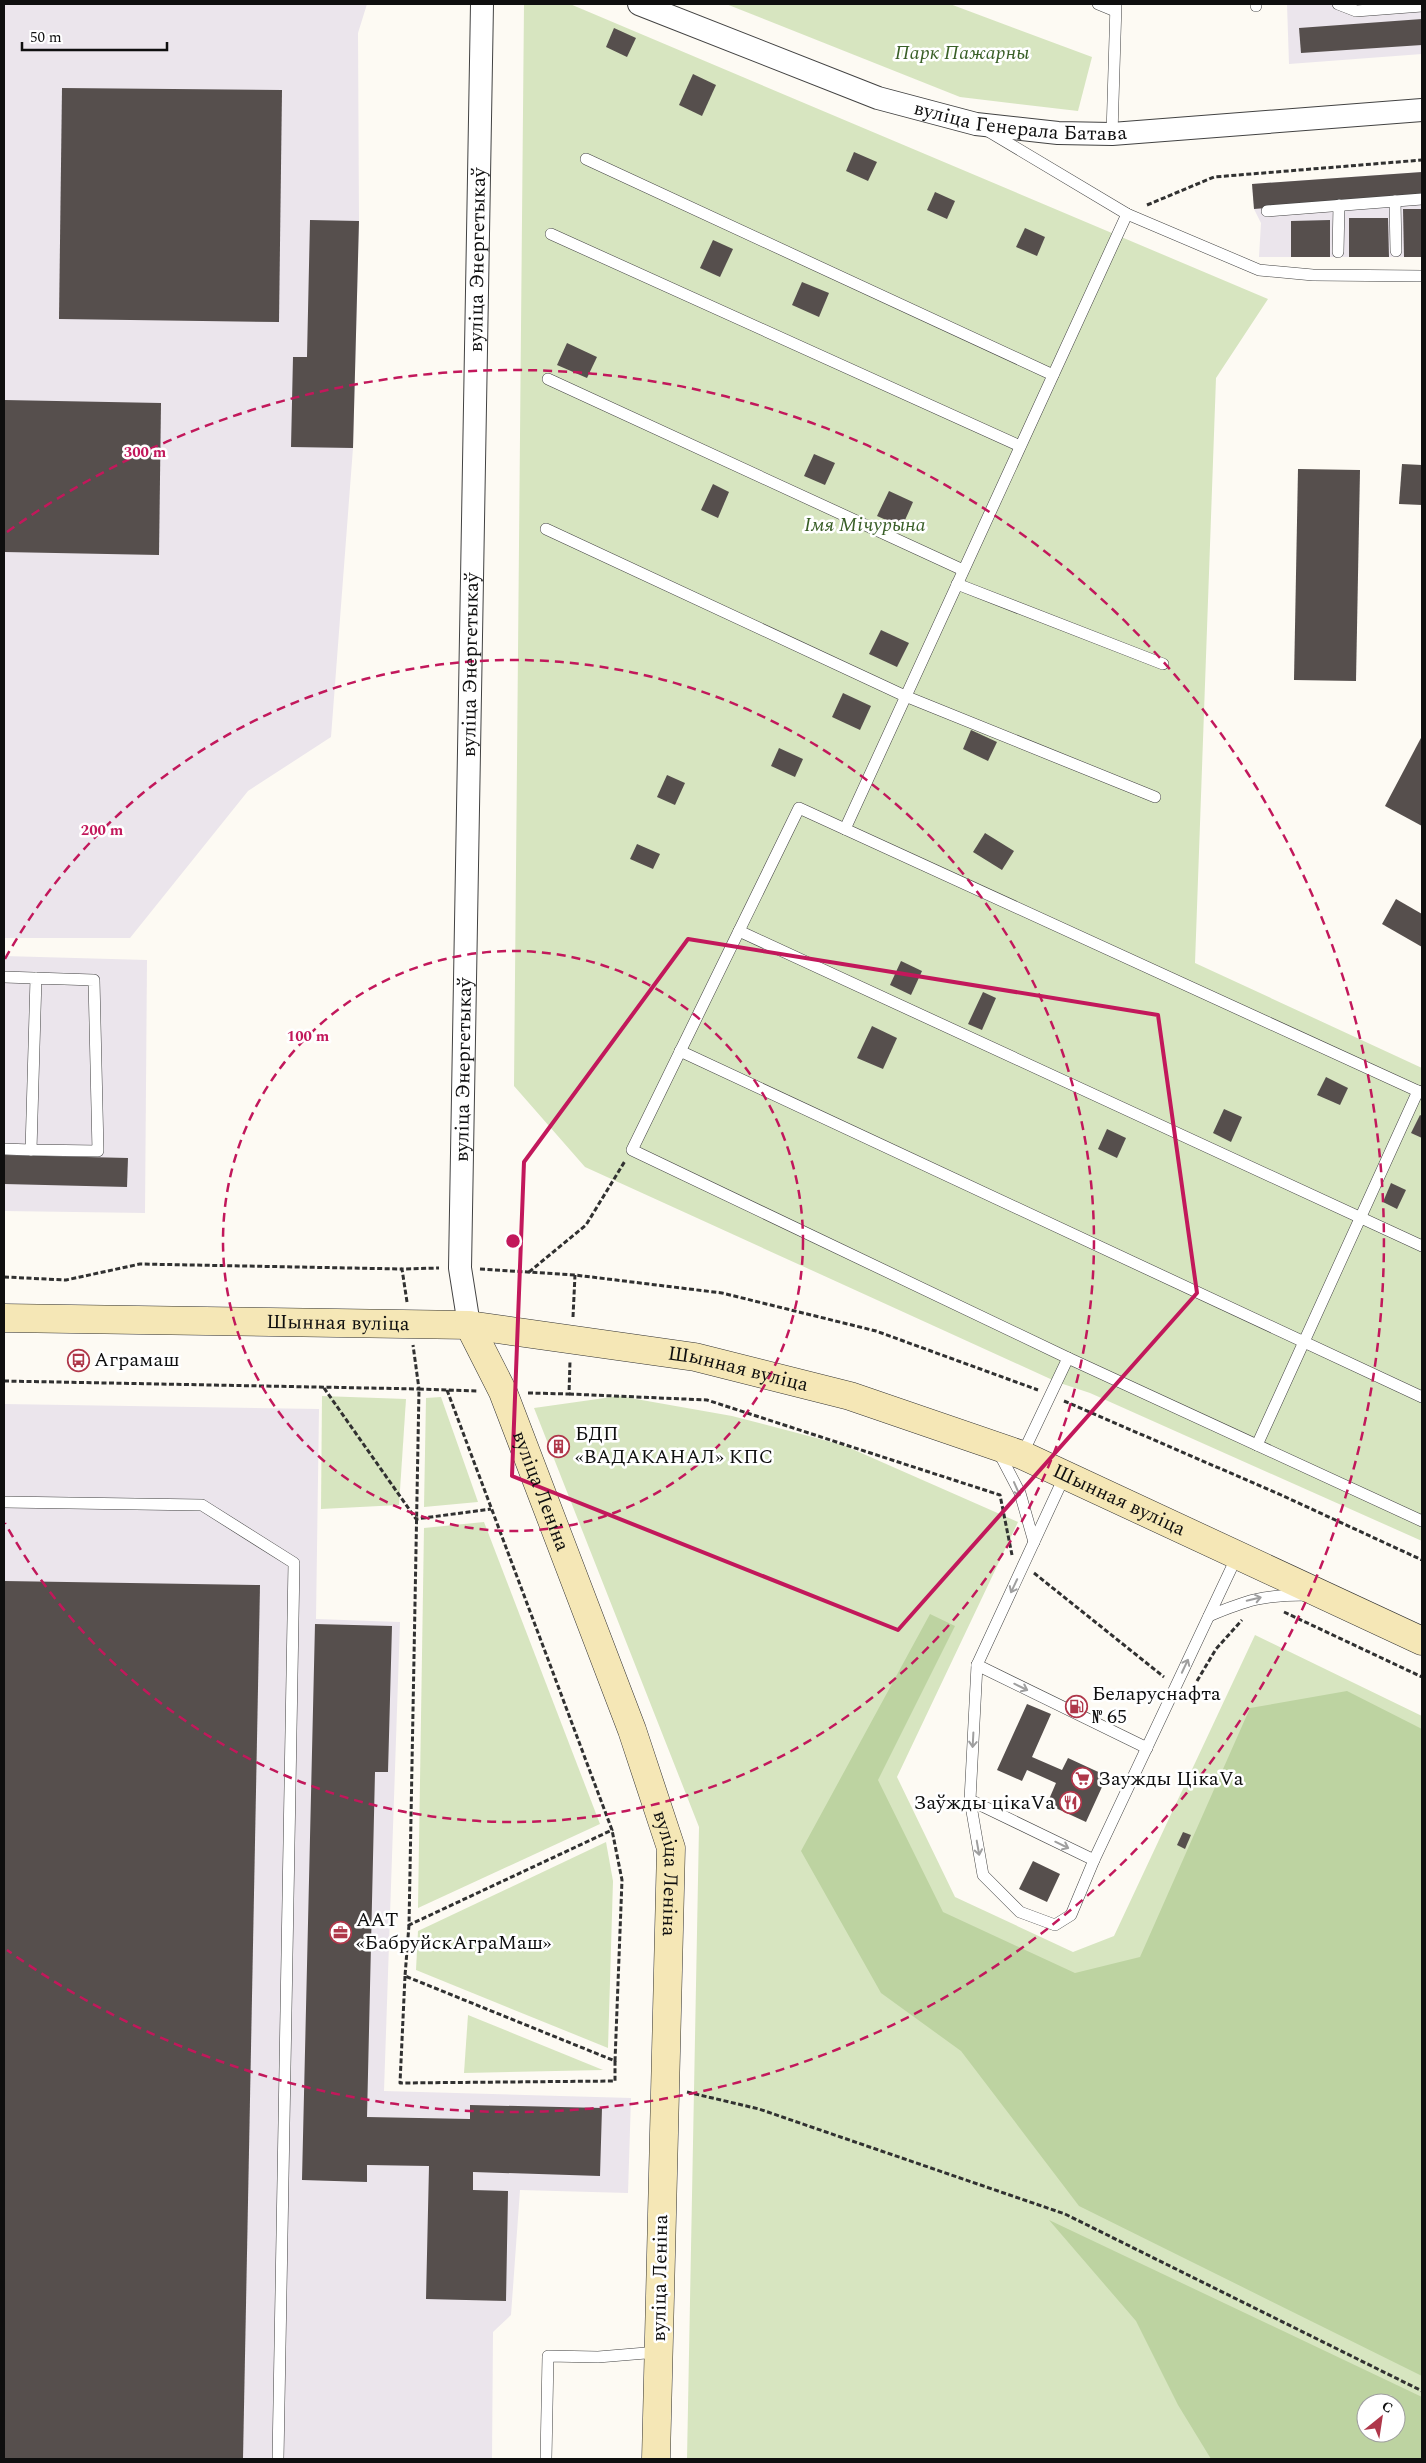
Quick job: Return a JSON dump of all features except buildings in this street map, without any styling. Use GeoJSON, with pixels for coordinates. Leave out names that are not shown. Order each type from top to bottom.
{"type":"FeatureCollection","features":[{"type":"Feature","properties":{"kind":"main road","name":"Шынная вуліца"},"geometry":{"type":"LineString","coordinates":[[4,1318],[469,1325],[572,1338],[695,1357],[850,1396],[1022,1455],[1422,1641]]}},
{"type":"Feature","properties":{"kind":"main road","name":"вуліца Леніна"},"geometry":{"type":"LineString","coordinates":[[469,1325],[503,1392],[632,1730],[671,1848],[656,2459]]}},
{"type":"Feature","properties":{"kind":"street","name":"вуліца Энергетыкаў"},"geometry":{"type":"LineString","coordinates":[[469,1325],[460,1268],[482,4]]}},
{"type":"Feature","properties":{"kind":"street","name":"вуліца Генерала Батава"},"geometry":{"type":"LineString","coordinates":[[639,4],[878,98],[976,124],[1058,133],[1112,134],[1422,110]]}},
{"type":"Feature","properties":{"kind":"lane"},"geometry":{"type":"LineString","coordinates":[[1098,4],[1116,7],[1112,134]]}},
{"type":"Feature","properties":{"kind":"lane"},"geometry":{"type":"LineString","coordinates":[[1338,4],[1356,11],[1422,6]]}},
{"type":"Feature","properties":{"kind":"lane"},"geometry":{"type":"LineString","coordinates":[[976,124],[1127,214],[1259,270],[1313,275],[1422,276]]}},
{"type":"Feature","properties":{"kind":"lane"},"geometry":{"type":"LineString","coordinates":[[586,159],[1053,374]]}},
{"type":"Feature","properties":{"kind":"lane"},"geometry":{"type":"LineString","coordinates":[[1267,211],[1422,199]]}},
{"type":"Feature","properties":{"kind":"lane"},"geometry":{"type":"LineString","coordinates":[[1395,201],[1396,251]]}},
{"type":"Feature","properties":{"kind":"lane"},"geometry":{"type":"LineString","coordinates":[[1338,252],[1339,205]]}},
{"type":"Feature","properties":{"kind":"lane"},"geometry":{"type":"LineString","coordinates":[[845,829],[1127,214]]}},
{"type":"Feature","properties":{"kind":"lane"},"geometry":{"type":"LineString","coordinates":[[551,234],[1020,446]]}},
{"type":"Feature","properties":{"kind":"lane"},"geometry":{"type":"LineString","coordinates":[[548,379],[963,570]]}},
{"type":"Feature","properties":{"kind":"lane"},"geometry":{"type":"LineString","coordinates":[[546,529],[906,696],[1155,796]]}},
{"type":"Feature","properties":{"kind":"lane"},"geometry":{"type":"LineString","coordinates":[[957,584],[1163,664]]}},
{"type":"Feature","properties":{"kind":"lane"},"geometry":{"type":"LineString","coordinates":[[1257,1445],[1360,1218],[1420,1092],[799,808],[632,1150],[1068,1358],[1422,1521]]}},
{"type":"Feature","properties":{"kind":"lane"},"geometry":{"type":"LineString","coordinates":[[739,931],[1422,1246]]}},
{"type":"Feature","properties":{"kind":"lane"},"geometry":{"type":"LineString","coordinates":[[4,977],[94,980],[98,1151],[4,1149]]}},
{"type":"Feature","properties":{"kind":"lane"},"geometry":{"type":"LineString","coordinates":[[31,1150],[36,978]]}},
{"type":"Feature","properties":{"kind":"lane"},"geometry":{"type":"LineString","coordinates":[[680,1051],[1422,1397]]}},
{"type":"Feature","properties":{"kind":"lane"},"geometry":{"type":"LineString","coordinates":[[1022,1455],[1068,1358]]}},
{"type":"Feature","properties":{"kind":"lane"},"geometry":{"type":"LineString","coordinates":[[996,1446],[1020,1493],[1034,1542]]}},
{"type":"Feature","properties":{"kind":"lane"},"geometry":{"type":"LineString","coordinates":[[1066,1474],[977,1665],[970,1800],[983,1875],[1020,1912],[1055,1925],[1071,1914],[1094,1860],[1238,1554]]}},
{"type":"Feature","properties":{"kind":"lane"},"geometry":{"type":"LineString","coordinates":[[4,1502],[202,1505],[294,1563],[278,2459]]}},
{"type":"Feature","properties":{"kind":"lane"},"geometry":{"type":"LineString","coordinates":[[1209,1616],[1256,1598],[1272,1595],[1325,1595]]}},
{"type":"Feature","properties":{"kind":"lane"},"geometry":{"type":"LineString","coordinates":[[977,1665],[1147,1748]]}},
{"type":"Feature","properties":{"kind":"lane"},"geometry":{"type":"LineString","coordinates":[[970,1800],[1094,1860]]}},
{"type":"Feature","properties":{"kind":"lane"},"geometry":{"type":"LineString","coordinates":[[546,2459],[548,2356],[598,2357],[658,2352]]}},
{"type":"Feature","properties":{"kind":"path"},"geometry":{"type":"LineString","coordinates":[[1127,214],[1214,177],[1422,160]]}},
{"type":"Feature","properties":{"kind":"path"},"geometry":{"type":"LineString","coordinates":[[528,1272],[586,1225],[632,1150]]}},
{"type":"Feature","properties":{"kind":"path"},"geometry":{"type":"LineString","coordinates":[[4,1277],[66,1280],[140,1264],[220,1268],[460,1268],[575,1275],[722,1293],[876,1331],[1050,1394],[1279,1494],[1422,1560]]}},
{"type":"Feature","properties":{"kind":"path"},"geometry":{"type":"LineString","coordinates":[[402,1269],[419,1389],[409,1925],[400,2083],[615,2081],[622,1880],[612,1830],[447,1390]]}},
{"type":"Feature","properties":{"kind":"path"},"geometry":{"type":"LineString","coordinates":[[568,1394],[575,1275]]}},
{"type":"Feature","properties":{"kind":"path"},"geometry":{"type":"LineString","coordinates":[[4,1380],[419,1389],[707,1400],[1000,1495],[1012,1555],[1176,1686],[1190,1693],[1216,1650],[1243,1618]]}},
{"type":"Feature","properties":{"kind":"path"},"geometry":{"type":"LineString","coordinates":[[324,1388],[416,1519]]}},
{"type":"Feature","properties":{"kind":"path"},"geometry":{"type":"LineString","coordinates":[[416,1519],[491,1509]]}},
{"type":"Feature","properties":{"kind":"path"},"geometry":{"type":"LineString","coordinates":[[1256,1598],[1422,1677]]}},
{"type":"Feature","properties":{"kind":"path"},"geometry":{"type":"LineString","coordinates":[[409,1925],[612,1830]]}},
{"type":"Feature","properties":{"kind":"path"},"geometry":{"type":"LineString","coordinates":[[405,1976],[615,2060]]}},
{"type":"Feature","properties":{"kind":"path"},"geometry":{"type":"LineString","coordinates":[[665,2087],[760,2109],[1065,2214],[1422,2391]]}},
{"type":"Feature","properties":{"kind":"highlighted area"},"geometry":{"type":"Polygon","coordinates":[[[688,939],[1158,1015],[1197,1293],[898,1630],[512,1476],[524,1162],[688,939]]]}},
{"type":"Feature","properties":{"kind":"shaded area"},"geometry":{"type":"Polygon","coordinates":[[[4,4],[367,4],[358,33],[359,221],[353,448],[331,737],[248,791],[130,938],[4,938],[4,4]]]}},
{"type":"Feature","properties":{"kind":"shaded area"},"geometry":{"type":"Polygon","coordinates":[[[1287,4],[1422,4],[1422,54],[1289,64],[1287,4]]]}},
{"type":"Feature","properties":{"kind":"shaded area"},"geometry":{"type":"Polygon","coordinates":[[[1422,172],[1422,257],[1259,257],[1261,223],[1254,209],[1252,184],[1422,172]]]}},
{"type":"Feature","properties":{"kind":"shaded area"},"geometry":{"type":"Polygon","coordinates":[[[4,956],[147,960],[145,1213],[4,1211],[4,956]]]}},
{"type":"Feature","properties":{"kind":"shaded area","name":"ААТ «БабруйскАграМаш»"},"geometry":{"type":"Polygon","coordinates":[[[4,1404],[319,1409],[316,1619],[400,1622],[384,2091],[631,2098],[628,2193],[520,2190],[511,2315],[493,2332],[492,2459],[4,2459],[4,1404]]]}},
{"type":"Feature","properties":{"kind":"green space","name":"Імя Мічурына"},"geometry":{"type":"Polygon","coordinates":[[[524,4],[570,4],[1268,299],[1216,378],[1195,963],[1422,1068],[1422,1541],[1090,1393],[1057,1382],[585,1167],[514,1086],[524,4]]]}},
{"type":"Feature","properties":{"kind":"green space","name":"Парк Пажарны"},"geometry":{"type":"Polygon","coordinates":[[[726,4],[950,4],[1092,57],[1078,111],[960,97],[726,4]]]}},
{"type":"Feature","properties":{"kind":"green space"},"geometry":{"type":"Polygon","coordinates":[[[322,1396],[406,1399],[399,1505],[321,1509],[322,1396]]]}},
{"type":"Feature","properties":{"kind":"green space"},"geometry":{"type":"Polygon","coordinates":[[[619,1396],[732,1416],[843,1445],[1018,1522],[897,1777],[955,1897],[1073,1952],[1114,1936],[1255,1635],[1422,1716],[1422,2459],[687,2459],[699,1827],[534,1408],[619,1396]]]}},
{"type":"Feature","properties":{"kind":"green space"},"geometry":{"type":"Polygon","coordinates":[[[441,1397],[478,1502],[424,1507],[426,1398],[441,1397]]]}},
{"type":"Feature","properties":{"kind":"green space"},"geometry":{"type":"Polygon","coordinates":[[[484,1522],[600,1824],[418,1908],[424,1528],[484,1522]]]}},
{"type":"Feature","properties":{"kind":"green space"},"geometry":{"type":"Polygon","coordinates":[[[930,1614],[955,1626],[878,1780],[943,1912],[1075,1973],[1140,1957],[1250,1708],[1347,1691],[1422,1729],[1422,2376],[1079,2206],[961,2051],[881,1993],[801,1851],[930,1614]]]}},
{"type":"Feature","properties":{"kind":"green space"},"geometry":{"type":"Polygon","coordinates":[[[606,1842],[613,1881],[608,2048],[416,1970],[418,1931],[606,1842]]]}},
{"type":"Feature","properties":{"kind":"green space"},"geometry":{"type":"Polygon","coordinates":[[[468,2015],[603,2070],[464,2073],[468,2015]]]}},
{"type":"Feature","properties":{"kind":"green space"},"geometry":{"type":"Polygon","coordinates":[[[1049,2220],[1422,2397],[1422,2459],[1211,2459],[1178,2405],[1136,2321],[1049,2220]]]}},
{"type":"Feature","properties":{"kind":"place","name":"Аграмаш"},"geometry":{"type":"Point","coordinates":[78,1360]}},
{"type":"Feature","properties":{"kind":"place","name":"БДП «ВАДАКАНАЛ» КПС"},"geometry":{"type":"Point","coordinates":[559,1446]}},
{"type":"Feature","properties":{"kind":"place","name":"Беларуснафта № 65"},"geometry":{"type":"Point","coordinates":[1076,1706]}},
{"type":"Feature","properties":{"kind":"place","name":"Заужды ЦікаVа"},"geometry":{"type":"Point","coordinates":[1082,1779]}},
{"type":"Feature","properties":{"kind":"place","name":"Заўжды цікаVа"},"geometry":{"type":"Point","coordinates":[1071,1803]}},
{"type":"Feature","properties":{"kind":"place","name":"ААТ «БабруйскАграМаш»"},"geometry":{"type":"Point","coordinates":[340,1932]}}]}
